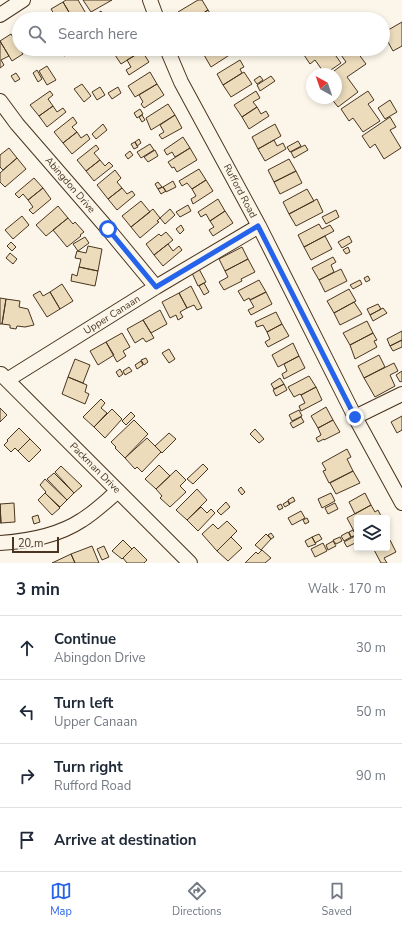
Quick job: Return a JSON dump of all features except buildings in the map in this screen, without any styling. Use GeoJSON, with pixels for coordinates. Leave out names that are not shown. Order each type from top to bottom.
{"type":"FeatureCollection","features":[{"type":"Feature","properties":{"kind":"street"},"geometry":{"type":"LineString","coordinates":[[0,14],[23,0]]}},
{"type":"Feature","properties":{"kind":"street"},"geometry":{"type":"LineString","coordinates":[[150,0],[154,12]]}},
{"type":"Feature","properties":{"kind":"street","name":"Rufford Road"},"geometry":{"type":"LineString","coordinates":[[170,56],[181,82],[258,226],[355,417],[402,503]]}},
{"type":"Feature","properties":{"kind":"street","name":"Abingdon Drive"},"geometry":{"type":"LineString","coordinates":[[0,101],[17,124],[156,287]]}},
{"type":"Feature","properties":{"kind":"street","name":"Upper Canaan"},"geometry":{"type":"LineString","coordinates":[[3,376],[258,226]]}},
{"type":"Feature","properties":{"kind":"street","name":"Packman Drive"},"geometry":{"type":"LineString","coordinates":[[3,376],[190,563]]}},
{"type":"Feature","properties":{"kind":"street"},"geometry":{"type":"LineString","coordinates":[[355,417],[402,394]]}},
{"type":"Feature","properties":{"kind":"street"},"geometry":{"type":"LineString","coordinates":[[0,543],[38,538],[62,531],[84,520],[118,491]]}},
{"type":"Feature","properties":{"kind":"route"},"geometry":{"type":"LineString","coordinates":[[108,229],[156,287],[258,226],[355,417]]}}]}
